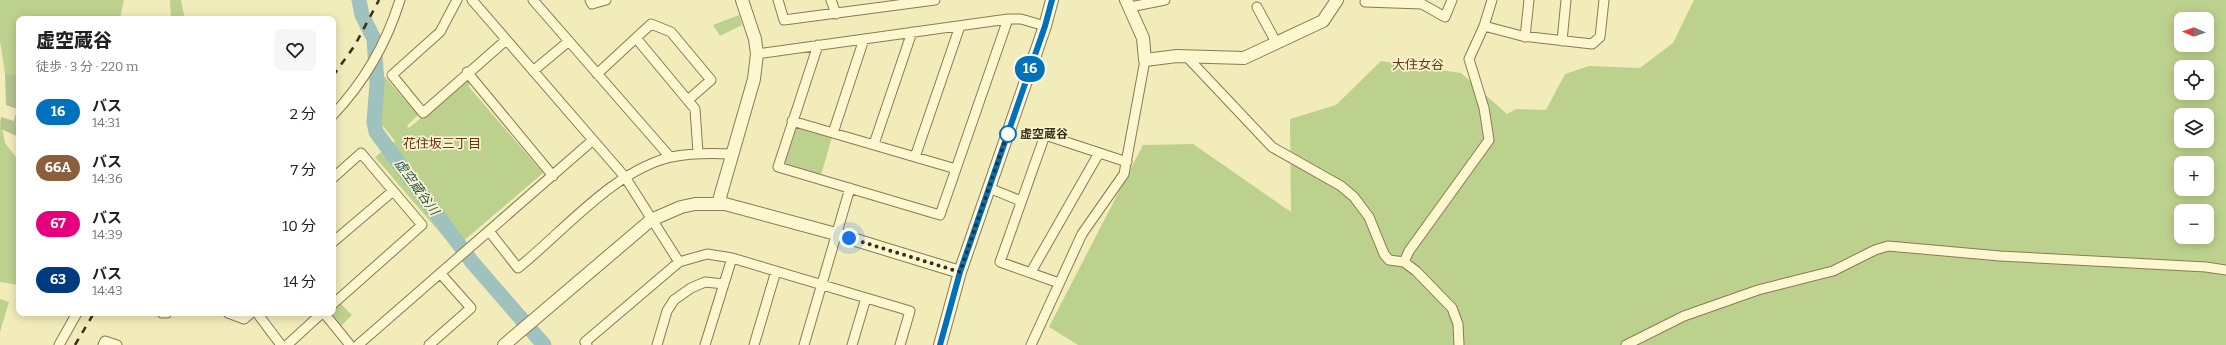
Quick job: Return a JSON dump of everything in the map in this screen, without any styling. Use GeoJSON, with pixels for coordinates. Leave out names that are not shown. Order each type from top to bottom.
{"type":"FeatureCollection","features":[{"type":"Feature","properties":{"kind":"street"},"geometry":{"type":"LineString","coordinates":[[336,112],[351,96],[380,53],[400,0]]}},
{"type":"Feature","properties":{"kind":"street"},"geometry":{"type":"LineString","coordinates":[[457,0],[440,32],[392,76],[423,113],[467,72],[505,41]]}},
{"type":"Feature","properties":{"kind":"street"},"geometry":{"type":"LineString","coordinates":[[472,0],[505,41],[594,140],[625,178],[679,262]]}},
{"type":"Feature","properties":{"kind":"street"},"geometry":{"type":"LineString","coordinates":[[533,0],[670,157]]}},
{"type":"Feature","properties":{"kind":"street"},"geometry":{"type":"LineString","coordinates":[[590,0],[592,4],[606,0]]}},
{"type":"Feature","properties":{"kind":"street"},"geometry":{"type":"LineString","coordinates":[[718,204],[754,79],[757,54],[755,39],[742,0]]}},
{"type":"Feature","properties":{"kind":"street"},"geometry":{"type":"LineString","coordinates":[[778,0],[784,20],[836,14],[886,4],[935,0]]}},
{"type":"Feature","properties":{"kind":"street"},"geometry":{"type":"LineString","coordinates":[[831,0],[836,14]]}},
{"type":"Feature","properties":{"kind":"street"},"geometry":{"type":"LineString","coordinates":[[940,345],[960,272],[1045,26],[1052,0]]}},
{"type":"Feature","properties":{"kind":"street"},"geometry":{"type":"LineString","coordinates":[[1031,345],[1048,312],[1059,283],[1082,234],[1114,191],[1124,174],[1145,60],[1143,38],[1128,3],[1165,0]]}},
{"type":"Feature","properties":{"kind":"street"},"geometry":{"type":"LineString","coordinates":[[1145,60],[1177,56],[1244,58],[1277,44],[1323,20],[1337,0]]}},
{"type":"Feature","properties":{"kind":"street"},"geometry":{"type":"LineString","coordinates":[[1365,2],[1406,1],[1422,4],[1445,17],[1452,0]]}},
{"type":"Feature","properties":{"kind":"street"},"geometry":{"type":"LineString","coordinates":[[1404,262],[1409,251],[1489,140],[1484,108],[1469,59],[1484,26],[1492,0]]}},
{"type":"Feature","properties":{"kind":"street"},"geometry":{"type":"LineString","coordinates":[[1525,37],[1529,0]]}},
{"type":"Feature","properties":{"kind":"street"},"geometry":{"type":"LineString","coordinates":[[1562,41],[1566,0]]}},
{"type":"Feature","properties":{"kind":"street"},"geometry":{"type":"LineString","coordinates":[[1484,26],[1525,37],[1592,44],[1600,37],[1604,0]]}},
{"type":"Feature","properties":{"kind":"street"},"geometry":{"type":"LineString","coordinates":[[1257,7],[1277,44]]}},
{"type":"Feature","properties":{"kind":"street"},"geometry":{"type":"LineString","coordinates":[[757,54],[1008,19],[1021,19],[1045,26]]}},
{"type":"Feature","properties":{"kind":"street"},"geometry":{"type":"LineString","coordinates":[[818,45],[778,166],[940,215],[1008,19]]}},
{"type":"Feature","properties":{"kind":"street"},"geometry":{"type":"LineString","coordinates":[[598,74],[651,24],[671,32],[711,80],[688,100]]}},
{"type":"Feature","properties":{"kind":"street"},"geometry":{"type":"LineString","coordinates":[[915,157],[960,26]]}},
{"type":"Feature","properties":{"kind":"street"},"geometry":{"type":"LineString","coordinates":[[874,144],[912,32]]}},
{"type":"Feature","properties":{"kind":"street"},"geometry":{"type":"LineString","coordinates":[[636,38],[695,109],[698,153]]}},
{"type":"Feature","properties":{"kind":"street"},"geometry":{"type":"LineString","coordinates":[[833,133],[864,39]]}},
{"type":"Feature","properties":{"kind":"street"},"geometry":{"type":"LineString","coordinates":[[533,71],[568,41]]}},
{"type":"Feature","properties":{"kind":"street"},"geometry":{"type":"LineString","coordinates":[[1187,57],[1272,147],[1341,186],[1354,197],[1368,217],[1384,254],[1389,260],[1404,262],[1424,276],[1452,308],[1458,324],[1458,345]]}},
{"type":"Feature","properties":{"kind":"street"},"geometry":{"type":"LineString","coordinates":[[467,72],[553,176]]}},
{"type":"Feature","properties":{"kind":"street"},"geometry":{"type":"LineString","coordinates":[[792,121],[956,169]]}},
{"type":"Feature","properties":{"kind":"street"},"geometry":{"type":"LineString","coordinates":[[1059,283],[1000,262],[1045,135],[1127,162]]}},
{"type":"Feature","properties":{"kind":"street"},"geometry":{"type":"LineString","coordinates":[[358,345],[594,140]]}},
{"type":"Feature","properties":{"kind":"street"},"geometry":{"type":"LineString","coordinates":[[336,175],[361,153],[422,225],[336,301]]}},
{"type":"Feature","properties":{"kind":"street"},"geometry":{"type":"LineString","coordinates":[[489,231],[518,268],[586,208],[625,178],[650,164],[670,157],[698,153],[732,154]]}},
{"type":"Feature","properties":{"kind":"street"},"geometry":{"type":"LineString","coordinates":[[1031,272],[1099,153]]}},
{"type":"Feature","properties":{"kind":"street"},"geometry":{"type":"LineString","coordinates":[[804,345],[850,188]]}},
{"type":"Feature","properties":{"kind":"street"},"geometry":{"type":"LineString","coordinates":[[989,188],[1021,200]]}},
{"type":"Feature","properties":{"kind":"street"},"geometry":{"type":"LineString","coordinates":[[336,239],[393,190]]}},
{"type":"Feature","properties":{"kind":"street"},"geometry":{"type":"LineString","coordinates":[[504,345],[651,220],[681,207],[695,204],[737,206],[836,234],[960,272]]}},
{"type":"Feature","properties":{"kind":"street"},"geometry":{"type":"LineString","coordinates":[[1626,345],[1684,316],[1758,290],[1832,271],[1875,250],[1888,246],[2000,256],[2198,266],[2226,270]]}},
{"type":"Feature","properties":{"kind":"street"},"geometry":{"type":"LineString","coordinates":[[587,345],[585,342],[679,262],[707,254],[732,258],[910,311],[900,345]]}},
{"type":"Feature","properties":{"kind":"street"},"geometry":{"type":"LineString","coordinates":[[705,345],[732,258]]}},
{"type":"Feature","properties":{"kind":"street"},"geometry":{"type":"LineString","coordinates":[[754,345],[776,271]]}},
{"type":"Feature","properties":{"kind":"street"},"geometry":{"type":"LineString","coordinates":[[429,345],[471,308],[440,273]]}},
{"type":"Feature","properties":{"kind":"street"},"geometry":{"type":"LineString","coordinates":[[657,345],[667,311],[674,300],[691,288],[705,282],[724,284]]}},
{"type":"Feature","properties":{"kind":"street"},"geometry":{"type":"LineString","coordinates":[[852,345],[866,298]]}},
{"type":"Feature","properties":{"kind":"street"},"geometry":{"type":"LineString","coordinates":[[59,345],[75,316]]}},
{"type":"Feature","properties":{"kind":"street"},"geometry":{"type":"LineString","coordinates":[[236,316],[244,319],[248,316]]}},
{"type":"Feature","properties":{"kind":"street"},"geometry":{"type":"LineString","coordinates":[[259,316],[281,345]]}},
{"type":"Feature","properties":{"kind":"street"},"geometry":{"type":"LineString","coordinates":[[287,345],[320,316]]}},
{"type":"Feature","properties":{"kind":"street"},"geometry":{"type":"LineString","coordinates":[[326,316],[350,345]]}},
{"type":"Feature","properties":{"kind":"street"},"geometry":{"type":"LineString","coordinates":[[103,345],[105,342],[117,345]]}},
{"type":"Feature","properties":{"kind":"green space"},"geometry":{"type":"Polygon","coordinates":[[[0,0],[124,0],[121,16],[16,16],[16,75],[5,73],[0,41],[0,0]]]}},
{"type":"Feature","properties":{"kind":"green space"},"geometry":{"type":"Polygon","coordinates":[[[170,0],[181,0],[184,16],[171,16],[170,0]]]}},
{"type":"Feature","properties":{"kind":"green space"},"geometry":{"type":"Polygon","coordinates":[[[1694,0],[2226,0],[2226,345],[1078,345],[1049,327],[1143,145],[1193,144],[1291,212],[1290,119],[1336,105],[1381,61],[1461,73],[1507,114],[1516,109],[1546,110],[1565,74],[1589,66],[1640,68],[1673,43],[1694,0]]]}},
{"type":"Feature","properties":{"kind":"green space"},"geometry":{"type":"Polygon","coordinates":[[[739,15],[742,25],[720,36],[713,25],[739,15]]]}},
{"type":"Feature","properties":{"kind":"green space"},"geometry":{"type":"Polygon","coordinates":[[[5,73],[16,75],[16,109],[6,105],[5,73]]]}},
{"type":"Feature","properties":{"kind":"green space"},"geometry":{"type":"Polygon","coordinates":[[[384,76],[418,115],[407,126],[409,128],[465,81],[469,81],[469,87],[543,173],[454,249],[375,157],[395,141],[379,121],[384,76]]]}},
{"type":"Feature","properties":{"kind":"green space"},"geometry":{"type":"Polygon","coordinates":[[[16,113],[16,136],[1,129],[1,117],[14,121],[16,113]]]}},
{"type":"Feature","properties":{"kind":"green space"},"geometry":{"type":"Polygon","coordinates":[[[0,117],[5,143],[16,157],[16,285],[0,282],[0,117]]]}},
{"type":"Feature","properties":{"kind":"green space"},"geometry":{"type":"Polygon","coordinates":[[[797,127],[832,137],[821,175],[786,165],[784,161],[794,128],[797,127]]]}},
{"type":"Feature","properties":{"kind":"green space"},"geometry":{"type":"Polygon","coordinates":[[[0,299],[9,302],[0,332],[0,299]]]}},
{"type":"Feature","properties":{"kind":"green space"},"geometry":{"type":"Polygon","coordinates":[[[340,303],[352,315],[340,327],[332,316],[336,316],[336,306],[340,303]]]}},
{"type":"Feature","properties":{"kind":"waterway","name":"虚空蔵谷川"},"geometry":{"type":"LineString","coordinates":[[359,0],[362,15],[374,39],[377,83],[374,122],[376,132],[472,262],[544,345]]}},
{"type":"Feature","properties":{"kind":"railway"},"geometry":{"type":"LineString","coordinates":[[336,72],[355,45],[379,0]]}},
{"type":"Feature","properties":{"kind":"railway"},"geometry":{"type":"LineString","coordinates":[[75,345],[92,316]]}},
{"type":"Feature","properties":{"kind":"bus line","name":"16"},"geometry":{"type":"LineString","coordinates":[[940,345],[960,272],[1045,26],[1052,0]]}},
{"type":"Feature","properties":{"kind":"place","name":"虚空蔵谷"},"geometry":{"type":"Point","coordinates":[1008,134]}},
{"type":"Feature","properties":{"kind":"district","name":"大住女谷"},"geometry":{"type":"Point","coordinates":[1418,64]}},
{"type":"Feature","properties":{"kind":"district","name":"花住坂三丁目"},"geometry":{"type":"Point","coordinates":[442,143]}},
{"type":"Feature","properties":{"kind":"route"},"geometry":{"type":"LineString","coordinates":[[849,238],[960,272],[1009,129],[1008,134]]}}]}
